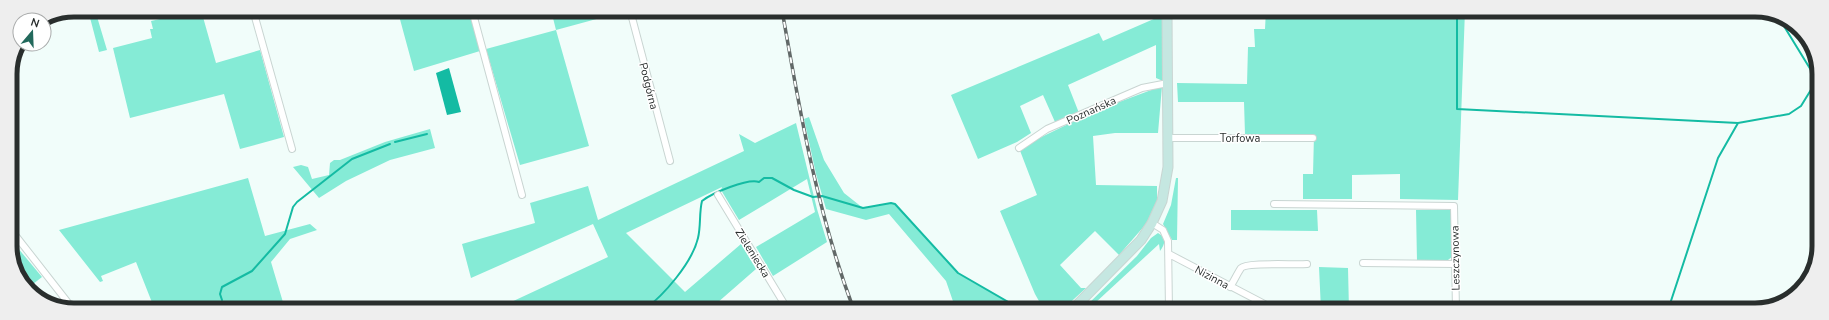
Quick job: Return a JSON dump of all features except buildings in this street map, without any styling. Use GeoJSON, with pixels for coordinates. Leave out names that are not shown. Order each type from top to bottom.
{"type":"FeatureCollection","features":[{"type":"Feature","properties":{"kind":"main road"},"geometry":{"type":"LineString","coordinates":[[1079,303],[1130,253],[1152,223],[1160,206],[1166,187],[1168,138],[1167,17]]}},
{"type":"Feature","properties":{"kind":"street"},"geometry":{"type":"LineString","coordinates":[[255,17],[292,149]]}},
{"type":"Feature","properties":{"kind":"street"},"geometry":{"type":"LineString","coordinates":[[474,17],[522,195]]}},
{"type":"Feature","properties":{"kind":"street","name":"Podgórna"},"geometry":{"type":"LineString","coordinates":[[632,17],[670,161]]}},
{"type":"Feature","properties":{"kind":"street","name":"Poznańska"},"geometry":{"type":"LineString","coordinates":[[1019,148],[1047,129],[1136,90],[1168,83]]}},
{"type":"Feature","properties":{"kind":"street","name":"Torfowa"},"geometry":{"type":"LineString","coordinates":[[1168,138],[1313,138]]}},
{"type":"Feature","properties":{"kind":"street","name":"Zieleniecka"},"geometry":{"type":"LineString","coordinates":[[718,195],[784,303]]}},
{"type":"Feature","properties":{"kind":"street","name":"Leszczynowa"},"geometry":{"type":"LineString","coordinates":[[1274,204],[1454,206],[1456,303]]}},
{"type":"Feature","properties":{"kind":"street"},"geometry":{"type":"LineString","coordinates":[[1152,223],[1165,233],[1168,241],[1169,303]]}},
{"type":"Feature","properties":{"kind":"street"},"geometry":{"type":"LineString","coordinates":[[17,237],[68,303]]}},
{"type":"Feature","properties":{"kind":"street","name":"Nizinna"},"geometry":{"type":"LineString","coordinates":[[1168,254],[1262,303]]}},
{"type":"Feature","properties":{"kind":"street"},"geometry":{"type":"LineString","coordinates":[[1230,287],[1242,267],[1250,264],[1278,266],[1307,264]]}},
{"type":"Feature","properties":{"kind":"street"},"geometry":{"type":"LineString","coordinates":[[1363,264],[1456,264]]}},
{"type":"Feature","properties":{"kind":"shaded area"},"geometry":{"type":"Polygon","coordinates":[[[90,17],[97,17],[107,50],[99,52],[90,17]]]}},
{"type":"Feature","properties":{"kind":"shaded area"},"geometry":{"type":"Polygon","coordinates":[[[169,17],[203,17],[216,63],[260,50],[284,137],[240,149],[224,94],[130,118],[113,48],[152,38],[150,29],[153,29],[151,21],[169,17]]]}},
{"type":"Feature","properties":{"kind":"shaded area"},"geometry":{"type":"Polygon","coordinates":[[[399,17],[471,17],[480,51],[414,71],[399,17]]]}},
{"type":"Feature","properties":{"kind":"shaded area"},"geometry":{"type":"Polygon","coordinates":[[[553,17],[604,17],[556,30],[553,17]]]}},
{"type":"Feature","properties":{"kind":"shaded area"},"geometry":{"type":"Polygon","coordinates":[[[1158,17],[1163,17],[1163,81],[1156,78],[1156,45],[1068,85],[1079,113],[1055,122],[1043,95],[1020,106],[1031,133],[1017,142],[978,159],[951,95],[1099,33],[1103,41],[1158,17]]]}},
{"type":"Feature","properties":{"kind":"shaded area"},"geometry":{"type":"Polygon","coordinates":[[[1266,17],[1465,17],[1458,200],[1400,199],[1400,174],[1352,175],[1352,199],[1303,199],[1303,174],[1313,174],[1314,135],[1245,134],[1244,102],[1178,102],[1177,83],[1247,84],[1248,47],[1255,47],[1254,29],[1265,29],[1266,17]]]}},
{"type":"Feature","properties":{"kind":"shaded area"},"geometry":{"type":"Polygon","coordinates":[[[556,30],[589,146],[520,165],[486,49],[556,30]]]}},
{"type":"Feature","properties":{"kind":"shaded area"},"geometry":{"type":"Polygon","coordinates":[[[449,68],[461,112],[447,115],[436,73],[449,68]]]}},
{"type":"Feature","properties":{"kind":"shaded area"},"geometry":{"type":"Polygon","coordinates":[[[1162,86],[1158,133],[1115,133],[1093,136],[1096,185],[1157,186],[1157,201],[1146,224],[1119,255],[1095,231],[1060,265],[1081,288],[1086,288],[1070,303],[1040,303],[1000,211],[1037,195],[1019,148],[1095,111],[1162,86]]]}},
{"type":"Feature","properties":{"kind":"shaded area"},"geometry":{"type":"Polygon","coordinates":[[[809,117],[824,160],[844,193],[863,208],[891,203],[895,204],[958,273],[1010,303],[954,303],[946,281],[889,214],[866,220],[826,209],[816,174],[804,119],[809,117]]]}},
{"type":"Feature","properties":{"kind":"shaded area"},"geometry":{"type":"Polygon","coordinates":[[[796,123],[817,209],[827,242],[773,276],[756,247],[815,212],[807,179],[739,220],[721,190],[722,187],[626,233],[685,292],[741,244],[756,269],[717,303],[509,303],[608,257],[593,224],[471,278],[462,244],[535,223],[530,203],[588,186],[598,220],[744,151],[739,134],[755,143],[796,123]]]}},
{"type":"Feature","properties":{"kind":"shaded area"},"geometry":{"type":"Polygon","coordinates":[[[430,129],[435,148],[390,160],[346,181],[319,198],[293,167],[301,165],[308,167],[312,179],[329,175],[330,163],[334,160],[340,160],[385,142],[430,129]]]}},
{"type":"Feature","properties":{"kind":"shaded area"},"geometry":{"type":"Polygon","coordinates":[[[248,178],[265,236],[310,224],[317,230],[290,239],[271,262],[283,303],[152,303],[136,262],[101,276],[103,281],[100,282],[59,230],[248,178]]]}},
{"type":"Feature","properties":{"kind":"shaded area"},"geometry":{"type":"Polygon","coordinates":[[[1176,178],[1178,178],[1177,240],[1172,240],[1163,224],[1171,205],[1176,178]]]}},
{"type":"Feature","properties":{"kind":"shaded area"},"geometry":{"type":"Polygon","coordinates":[[[1231,210],[1317,210],[1318,231],[1231,230],[1231,210]]]}},
{"type":"Feature","properties":{"kind":"shaded area"},"geometry":{"type":"Polygon","coordinates":[[[1416,210],[1452,210],[1453,256],[1448,260],[1417,261],[1416,210]]]}},
{"type":"Feature","properties":{"kind":"shaded area"},"geometry":{"type":"Polygon","coordinates":[[[1158,233],[1163,237],[1163,246],[1160,251],[1159,244],[1095,303],[1089,303],[1137,256],[1151,238],[1158,233]]]}},
{"type":"Feature","properties":{"kind":"shaded area"},"geometry":{"type":"Polygon","coordinates":[[[17,247],[42,277],[32,284],[29,281],[20,264],[17,247]]]}},
{"type":"Feature","properties":{"kind":"shaded area"},"geometry":{"type":"Polygon","coordinates":[[[1319,267],[1348,268],[1349,303],[1321,303],[1319,267]]]}},
{"type":"Feature","properties":{"kind":"waterway"},"geometry":{"type":"LineString","coordinates":[[1457,17],[1457,109],[1738,123],[1789,114],[1801,106],[1812,88]]}},
{"type":"Feature","properties":{"kind":"waterway"},"geometry":{"type":"LineString","coordinates":[[1783,25],[1812,71]]}},
{"type":"Feature","properties":{"kind":"waterway"},"geometry":{"type":"LineString","coordinates":[[1670,303],[1718,158],[1738,123]]}},
{"type":"Feature","properties":{"kind":"waterway"},"geometry":{"type":"LineString","coordinates":[[395,142],[427,134]]}},
{"type":"Feature","properties":{"kind":"waterway"},"geometry":{"type":"LineString","coordinates":[[222,300],[220,294],[222,287],[252,271],[285,234],[293,207],[297,202],[352,159],[390,144]]}},
{"type":"Feature","properties":{"kind":"waterway"},"geometry":{"type":"LineString","coordinates":[[653,303],[684,268],[695,248],[698,238],[702,201],[730,187],[747,182],[759,182],[764,178],[772,178],[794,190],[813,197],[822,196],[863,208],[891,203],[895,204],[958,273],[1010,303]]}},
{"type":"Feature","properties":{"kind":"railway"},"geometry":{"type":"LineString","coordinates":[[783,17],[811,162],[830,237],[852,303]]}}]}
